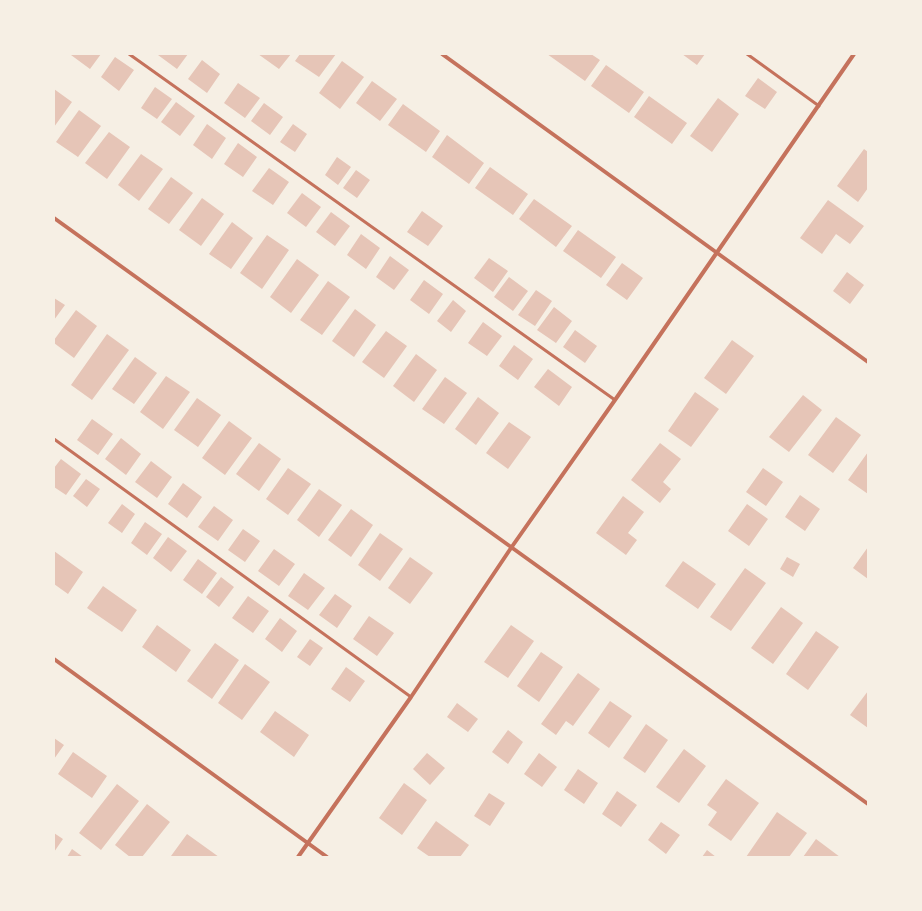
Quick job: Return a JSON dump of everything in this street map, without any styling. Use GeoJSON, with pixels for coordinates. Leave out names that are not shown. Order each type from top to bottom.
{"type":"FeatureCollection","features":[{"type":"Feature","properties":{"kind":"street"},"geometry":{"type":"LineString","coordinates":[[442,54],[868,362]]}},
{"type":"Feature","properties":{"kind":"street"},"geometry":{"type":"LineString","coordinates":[[298,857],[412,698],[511,548],[854,54]]}},
{"type":"Feature","properties":{"kind":"street"},"geometry":{"type":"LineString","coordinates":[[54,218],[868,804]]}},
{"type":"Feature","properties":{"kind":"street"},"geometry":{"type":"LineString","coordinates":[[54,659],[327,857]]}},
{"type":"Feature","properties":{"kind":"lane"},"geometry":{"type":"LineString","coordinates":[[129,54],[615,400]]}},
{"type":"Feature","properties":{"kind":"lane"},"geometry":{"type":"LineString","coordinates":[[747,54],[819,106]]}},
{"type":"Feature","properties":{"kind":"lane"},"geometry":{"type":"LineString","coordinates":[[54,439],[412,698]]}},
{"type":"Feature","properties":{"kind":"building"},"geometry":{"type":"Polygon","coordinates":[[[71,54],[101,54],[90,69],[71,54]]]}},
{"type":"Feature","properties":{"kind":"building"},"geometry":{"type":"Polygon","coordinates":[[[188,54],[177,69],[158,55],[188,54]]]}},
{"type":"Feature","properties":{"kind":"building"},"geometry":{"type":"Polygon","coordinates":[[[258,54],[291,54],[279,69],[258,54]]]}},
{"type":"Feature","properties":{"kind":"building"},"geometry":{"type":"Polygon","coordinates":[[[300,54],[336,54],[319,77],[295,61],[300,54]]]}},
{"type":"Feature","properties":{"kind":"building"},"geometry":{"type":"Polygon","coordinates":[[[547,54],[591,54],[600,60],[585,81],[547,54]]]}},
{"type":"Feature","properties":{"kind":"building"},"geometry":{"type":"Polygon","coordinates":[[[682,54],[705,54],[697,65],[682,54]]]}},
{"type":"Feature","properties":{"kind":"building"},"geometry":{"type":"Polygon","coordinates":[[[115,57],[134,70],[119,91],[101,77],[115,57]]]}},
{"type":"Feature","properties":{"kind":"building"},"geometry":{"type":"Polygon","coordinates":[[[202,60],[220,74],[207,93],[188,79],[202,60]]]}},
{"type":"Feature","properties":{"kind":"building"},"geometry":{"type":"Polygon","coordinates":[[[342,61],[364,77],[340,109],[319,93],[342,61]]]}},
{"type":"Feature","properties":{"kind":"building"},"geometry":{"type":"Polygon","coordinates":[[[606,65],[644,92],[629,113],[591,86],[606,65]]]}},
{"type":"Feature","properties":{"kind":"building"},"geometry":{"type":"Polygon","coordinates":[[[758,78],[777,92],[765,109],[745,96],[758,78]]]}},
{"type":"Feature","properties":{"kind":"building"},"geometry":{"type":"Polygon","coordinates":[[[372,81],[397,99],[380,121],[356,103],[372,81]]]}},
{"type":"Feature","properties":{"kind":"building"},"geometry":{"type":"Polygon","coordinates":[[[238,83],[260,98],[245,118],[224,103],[238,83]]]}},
{"type":"Feature","properties":{"kind":"building"},"geometry":{"type":"Polygon","coordinates":[[[155,87],[172,99],[157,119],[141,108],[155,87]]]}},
{"type":"Feature","properties":{"kind":"building"},"geometry":{"type":"Polygon","coordinates":[[[54,89],[72,102],[54,127],[54,89]]]}},
{"type":"Feature","properties":{"kind":"building"},"geometry":{"type":"Polygon","coordinates":[[[649,96],[687,123],[672,144],[634,117],[649,96]]]}},
{"type":"Feature","properties":{"kind":"building"},"geometry":{"type":"Polygon","coordinates":[[[718,98],[739,114],[712,152],[690,136],[718,98]]]}},
{"type":"Feature","properties":{"kind":"building"},"geometry":{"type":"Polygon","coordinates":[[[176,102],[195,116],[180,136],[161,122],[176,102]]]}},
{"type":"Feature","properties":{"kind":"building"},"geometry":{"type":"Polygon","coordinates":[[[264,103],[283,117],[270,135],[251,121],[264,103]]]}},
{"type":"Feature","properties":{"kind":"building"},"geometry":{"type":"Polygon","coordinates":[[[403,104],[440,131],[426,152],[388,125],[403,104]]]}},
{"type":"Feature","properties":{"kind":"building"},"geometry":{"type":"Polygon","coordinates":[[[79,110],[101,126],[78,157],[56,142],[79,110]]]}},
{"type":"Feature","properties":{"kind":"building"},"geometry":{"type":"Polygon","coordinates":[[[207,124],[226,138],[212,159],[193,145],[207,124]]]}},
{"type":"Feature","properties":{"kind":"building"},"geometry":{"type":"Polygon","coordinates":[[[293,124],[307,134],[295,152],[280,142],[293,124]]]}},
{"type":"Feature","properties":{"kind":"building"},"geometry":{"type":"Polygon","coordinates":[[[109,132],[130,147],[107,179],[85,163],[109,132]]]}},
{"type":"Feature","properties":{"kind":"building"},"geometry":{"type":"Polygon","coordinates":[[[447,135],[484,163],[469,184],[432,157],[447,135]]]}},
{"type":"Feature","properties":{"kind":"building"},"geometry":{"type":"Polygon","coordinates":[[[238,143],[257,157],[243,177],[224,164],[238,143]]]}},
{"type":"Feature","properties":{"kind":"building"},"geometry":{"type":"Polygon","coordinates":[[[864,149],[868,152],[868,188],[858,202],[837,186],[864,149]]]}},
{"type":"Feature","properties":{"kind":"building"},"geometry":{"type":"Polygon","coordinates":[[[141,154],[163,169],[139,201],[118,185],[141,154]]]}},
{"type":"Feature","properties":{"kind":"building"},"geometry":{"type":"Polygon","coordinates":[[[337,157],[351,167],[338,185],[325,175],[337,157]]]}},
{"type":"Feature","properties":{"kind":"building"},"geometry":{"type":"Polygon","coordinates":[[[490,167],[528,194],[513,215],[475,188],[490,167]]]}},
{"type":"Feature","properties":{"kind":"building"},"geometry":{"type":"Polygon","coordinates":[[[269,168],[289,182],[273,205],[252,191],[269,168]]]}},
{"type":"Feature","properties":{"kind":"building"},"geometry":{"type":"Polygon","coordinates":[[[356,170],[370,180],[357,198],[343,188],[356,170]]]}},
{"type":"Feature","properties":{"kind":"building"},"geometry":{"type":"Polygon","coordinates":[[[171,177],[193,193],[169,224],[148,209],[171,177]]]}},
{"type":"Feature","properties":{"kind":"building"},"geometry":{"type":"Polygon","coordinates":[[[302,193],[321,207],[306,227],[287,213],[302,193]]]}},
{"type":"Feature","properties":{"kind":"building"},"geometry":{"type":"Polygon","coordinates":[[[202,198],[224,214],[201,246],[179,230],[202,198]]]}},
{"type":"Feature","properties":{"kind":"building"},"geometry":{"type":"Polygon","coordinates":[[[534,199],[572,226],[556,247],[519,219],[534,199]]]}},
{"type":"Feature","properties":{"kind":"building"},"geometry":{"type":"Polygon","coordinates":[[[828,200],[864,226],[850,244],[836,234],[822,254],[800,238],[828,200]]]}},
{"type":"Feature","properties":{"kind":"building"},"geometry":{"type":"Polygon","coordinates":[[[422,211],[443,226],[428,246],[407,232],[422,211]]]}},
{"type":"Feature","properties":{"kind":"building"},"geometry":{"type":"Polygon","coordinates":[[[331,212],[350,226],[335,246],[316,232],[331,212]]]}},
{"type":"Feature","properties":{"kind":"building"},"geometry":{"type":"Polygon","coordinates":[[[232,222],[253,238],[231,269],[209,254],[232,222]]]}},
{"type":"Feature","properties":{"kind":"building"},"geometry":{"type":"Polygon","coordinates":[[[578,230],[616,257],[601,278],[563,251],[578,230]]]}},
{"type":"Feature","properties":{"kind":"building"},"geometry":{"type":"Polygon","coordinates":[[[361,234],[380,248],[366,269],[347,255],[361,234]]]}},
{"type":"Feature","properties":{"kind":"building"},"geometry":{"type":"Polygon","coordinates":[[[267,235],[289,250],[262,289],[240,273],[267,235]]]}},
{"type":"Feature","properties":{"kind":"building"},"geometry":{"type":"Polygon","coordinates":[[[390,256],[409,270],[394,290],[376,277],[390,256]]]}},
{"type":"Feature","properties":{"kind":"building"},"geometry":{"type":"Polygon","coordinates":[[[489,258],[508,271],[493,292],[474,278],[489,258]]]}},
{"type":"Feature","properties":{"kind":"building"},"geometry":{"type":"Polygon","coordinates":[[[297,259],[319,275],[291,313],[270,297],[297,259]]]}},
{"type":"Feature","properties":{"kind":"building"},"geometry":{"type":"Polygon","coordinates":[[[622,263],[643,278],[627,300],[606,285],[622,263]]]}},
{"type":"Feature","properties":{"kind":"building"},"geometry":{"type":"Polygon","coordinates":[[[847,272],[864,285],[850,304],[833,291],[847,272]]]}},
{"type":"Feature","properties":{"kind":"building"},"geometry":{"type":"Polygon","coordinates":[[[509,277],[528,291],[513,311],[494,297],[509,277]]]}},
{"type":"Feature","properties":{"kind":"building"},"geometry":{"type":"Polygon","coordinates":[[[424,280],[443,294],[429,314],[410,300],[424,280]]]}},
{"type":"Feature","properties":{"kind":"building"},"geometry":{"type":"Polygon","coordinates":[[[328,281],[350,297],[322,335],[300,320],[328,281]]]}},
{"type":"Feature","properties":{"kind":"building"},"geometry":{"type":"Polygon","coordinates":[[[536,290],[552,301],[535,326],[518,315],[536,290]]]}},
{"type":"Feature","properties":{"kind":"building"},"geometry":{"type":"Polygon","coordinates":[[[54,298],[65,305],[54,320],[54,298]]]}},
{"type":"Feature","properties":{"kind":"building"},"geometry":{"type":"Polygon","coordinates":[[[453,300],[466,311],[451,332],[437,321],[453,300]]]}},
{"type":"Feature","properties":{"kind":"building"},"geometry":{"type":"Polygon","coordinates":[[[554,307],[572,321],[556,343],[537,330],[554,307]]]}},
{"type":"Feature","properties":{"kind":"building"},"geometry":{"type":"Polygon","coordinates":[[[355,309],[376,325],[354,357],[332,341],[355,309]]]}},
{"type":"Feature","properties":{"kind":"building"},"geometry":{"type":"Polygon","coordinates":[[[76,310],[97,326],[74,358],[54,343],[54,340],[76,310]]]}},
{"type":"Feature","properties":{"kind":"building"},"geometry":{"type":"Polygon","coordinates":[[[483,322],[502,336],[487,356],[468,343],[483,322]]]}},
{"type":"Feature","properties":{"kind":"building"},"geometry":{"type":"Polygon","coordinates":[[[575,330],[597,346],[585,363],[563,347],[575,330]]]}},
{"type":"Feature","properties":{"kind":"building"},"geometry":{"type":"Polygon","coordinates":[[[386,331],[407,346],[384,378],[362,362],[386,331]]]}},
{"type":"Feature","properties":{"kind":"building"},"geometry":{"type":"Polygon","coordinates":[[[107,334],[129,350],[92,400],[71,385],[107,334]]]}},
{"type":"Feature","properties":{"kind":"building"},"geometry":{"type":"Polygon","coordinates":[[[732,340],[754,356],[726,394],[704,378],[732,340]]]}},
{"type":"Feature","properties":{"kind":"building"},"geometry":{"type":"Polygon","coordinates":[[[514,345],[533,359],[518,380],[499,366],[514,345]]]}},
{"type":"Feature","properties":{"kind":"building"},"geometry":{"type":"Polygon","coordinates":[[[416,354],[437,370],[414,402],[393,386],[416,354]]]}},
{"type":"Feature","properties":{"kind":"building"},"geometry":{"type":"Polygon","coordinates":[[[135,357],[157,373],[134,404],[112,389],[135,357]]]}},
{"type":"Feature","properties":{"kind":"building"},"geometry":{"type":"Polygon","coordinates":[[[548,369],[572,387],[559,406],[534,387],[548,369]]]}},
{"type":"Feature","properties":{"kind":"building"},"geometry":{"type":"Polygon","coordinates":[[[166,376],[190,392],[163,429],[140,412],[166,376]]]}},
{"type":"Feature","properties":{"kind":"building"},"geometry":{"type":"Polygon","coordinates":[[[445,377],[467,393],[444,424],[422,409],[445,377]]]}},
{"type":"Feature","properties":{"kind":"building"},"geometry":{"type":"Polygon","coordinates":[[[695,392],[719,409],[691,447],[668,431],[695,392]]]}},
{"type":"Feature","properties":{"kind":"building"},"geometry":{"type":"Polygon","coordinates":[[[803,395],[822,410],[789,452],[769,437],[803,395]]]}},
{"type":"Feature","properties":{"kind":"building"},"geometry":{"type":"Polygon","coordinates":[[[478,397],[499,413],[476,445],[455,429],[478,397]]]}},
{"type":"Feature","properties":{"kind":"building"},"geometry":{"type":"Polygon","coordinates":[[[197,398],[221,415],[198,447],[174,430],[197,398]]]}},
{"type":"Feature","properties":{"kind":"building"},"geometry":{"type":"Polygon","coordinates":[[[836,417],[861,435],[833,473],[808,455],[836,417]]]}},
{"type":"Feature","properties":{"kind":"building"},"geometry":{"type":"Polygon","coordinates":[[[92,419],[113,434],[98,455],[77,440],[92,419]]]}},
{"type":"Feature","properties":{"kind":"building"},"geometry":{"type":"Polygon","coordinates":[[[229,421],[252,438],[225,475],[202,458],[229,421]]]}},
{"type":"Feature","properties":{"kind":"building"},"geometry":{"type":"Polygon","coordinates":[[[509,422],[531,437],[508,469],[486,453],[509,422]]]}},
{"type":"Feature","properties":{"kind":"building"},"geometry":{"type":"Polygon","coordinates":[[[121,438],[141,454],[126,475],[105,459],[121,438]]]}},
{"type":"Feature","properties":{"kind":"building"},"geometry":{"type":"Polygon","coordinates":[[[259,443],[281,459],[259,491],[236,474],[259,443]]]}},
{"type":"Feature","properties":{"kind":"building"},"geometry":{"type":"Polygon","coordinates":[[[660,443],[681,459],[663,482],[671,489],[660,503],[631,480],[660,443]]]}},
{"type":"Feature","properties":{"kind":"building"},"geometry":{"type":"Polygon","coordinates":[[[868,452],[868,494],[848,480],[868,452]]]}},
{"type":"Feature","properties":{"kind":"building"},"geometry":{"type":"Polygon","coordinates":[[[61,459],[81,474],[66,495],[54,487],[54,468],[61,459]]]}},
{"type":"Feature","properties":{"kind":"building"},"geometry":{"type":"Polygon","coordinates":[[[151,461],[172,477],[157,498],[135,482],[151,461]]]}},
{"type":"Feature","properties":{"kind":"building"},"geometry":{"type":"Polygon","coordinates":[[[288,468],[311,484],[288,515],[266,499],[288,468]]]}},
{"type":"Feature","properties":{"kind":"building"},"geometry":{"type":"Polygon","coordinates":[[[763,468],[783,482],[766,506],[746,492],[763,468]]]}},
{"type":"Feature","properties":{"kind":"building"},"geometry":{"type":"Polygon","coordinates":[[[86,479],[100,489],[87,507],[73,496],[86,479]]]}},
{"type":"Feature","properties":{"kind":"building"},"geometry":{"type":"Polygon","coordinates":[[[183,483],[202,497],[187,518],[168,504],[183,483]]]}},
{"type":"Feature","properties":{"kind":"building"},"geometry":{"type":"Polygon","coordinates":[[[319,489],[342,505],[319,537],[297,520],[319,489]]]}},
{"type":"Feature","properties":{"kind":"building"},"geometry":{"type":"Polygon","coordinates":[[[800,495],[820,509],[805,531],[785,517],[800,495]]]}},
{"type":"Feature","properties":{"kind":"building"},"geometry":{"type":"Polygon","coordinates":[[[623,496],[644,512],[628,533],[637,540],[626,555],[596,533],[623,496]]]}},
{"type":"Feature","properties":{"kind":"building"},"geometry":{"type":"Polygon","coordinates":[[[122,504],[135,514],[122,533],[108,523],[122,504]]]}},
{"type":"Feature","properties":{"kind":"building"},"geometry":{"type":"Polygon","coordinates":[[[747,504],[768,519],[749,546],[728,531],[747,504]]]}},
{"type":"Feature","properties":{"kind":"building"},"geometry":{"type":"Polygon","coordinates":[[[214,506],[233,520],[218,541],[198,527],[214,506]]]}},
{"type":"Feature","properties":{"kind":"building"},"geometry":{"type":"Polygon","coordinates":[[[351,509],[373,525],[351,557],[328,540],[351,509]]]}},
{"type":"Feature","properties":{"kind":"building"},"geometry":{"type":"Polygon","coordinates":[[[145,522],[162,534],[147,555],[131,543],[145,522]]]}},
{"type":"Feature","properties":{"kind":"building"},"geometry":{"type":"Polygon","coordinates":[[[243,529],[260,541],[245,562],[228,550],[243,529]]]}},
{"type":"Feature","properties":{"kind":"building"},"geometry":{"type":"Polygon","coordinates":[[[380,533],[403,549],[380,581],[358,565],[380,533]]]}},
{"type":"Feature","properties":{"kind":"building"},"geometry":{"type":"Polygon","coordinates":[[[168,537],[187,551],[171,572],[153,558],[168,537]]]}},
{"type":"Feature","properties":{"kind":"building"},"geometry":{"type":"Polygon","coordinates":[[[868,547],[868,579],[853,568],[868,547]]]}},
{"type":"Feature","properties":{"kind":"building"},"geometry":{"type":"Polygon","coordinates":[[[274,549],[295,564],[279,586],[258,571],[274,549]]]}},
{"type":"Feature","properties":{"kind":"building"},"geometry":{"type":"Polygon","coordinates":[[[54,551],[83,572],[68,594],[54,584],[54,551]]]}},
{"type":"Feature","properties":{"kind":"building"},"geometry":{"type":"Polygon","coordinates":[[[410,557],[433,573],[410,604],[388,588],[410,557]]]}},
{"type":"Feature","properties":{"kind":"building"},"geometry":{"type":"Polygon","coordinates":[[[787,557],[800,564],[793,577],[780,569],[787,557]]]}},
{"type":"Feature","properties":{"kind":"building"},"geometry":{"type":"Polygon","coordinates":[[[198,559],[217,573],[202,594],[183,580],[198,559]]]}},
{"type":"Feature","properties":{"kind":"building"},"geometry":{"type":"Polygon","coordinates":[[[683,561],[716,584],[698,609],[665,586],[683,561]]]}},
{"type":"Feature","properties":{"kind":"building"},"geometry":{"type":"Polygon","coordinates":[[[745,568],[766,583],[731,631],[710,617],[745,568]]]}},
{"type":"Feature","properties":{"kind":"building"},"geometry":{"type":"Polygon","coordinates":[[[304,573],[325,588],[308,610],[288,596],[304,573]]]}},
{"type":"Feature","properties":{"kind":"building"},"geometry":{"type":"Polygon","coordinates":[[[221,577],[234,587],[219,607],[206,597],[221,577]]]}},
{"type":"Feature","properties":{"kind":"building"},"geometry":{"type":"Polygon","coordinates":[[[103,586],[137,610],[122,632],[87,608],[103,586]]]}},
{"type":"Feature","properties":{"kind":"building"},"geometry":{"type":"Polygon","coordinates":[[[335,594],[352,606],[337,628],[319,615],[335,594]]]}},
{"type":"Feature","properties":{"kind":"building"},"geometry":{"type":"Polygon","coordinates":[[[248,596],[269,611],[253,633],[232,618],[248,596]]]}},
{"type":"Feature","properties":{"kind":"building"},"geometry":{"type":"Polygon","coordinates":[[[781,607],[803,623],[773,664],[751,648],[781,607]]]}},
{"type":"Feature","properties":{"kind":"building"},"geometry":{"type":"Polygon","coordinates":[[[369,616],[394,633],[377,656],[353,639],[369,616]]]}},
{"type":"Feature","properties":{"kind":"building"},"geometry":{"type":"Polygon","coordinates":[[[280,618],[297,631],[282,652],[265,639],[280,618]]]}},
{"type":"Feature","properties":{"kind":"building"},"geometry":{"type":"Polygon","coordinates":[[[157,625],[191,650],[176,672],[142,647],[157,625]]]}},
{"type":"Feature","properties":{"kind":"building"},"geometry":{"type":"Polygon","coordinates":[[[511,625],[534,641],[508,678],[484,662],[511,625]]]}},
{"type":"Feature","properties":{"kind":"building"},"geometry":{"type":"Polygon","coordinates":[[[816,631],[839,647],[808,690],[786,674],[816,631]]]}},
{"type":"Feature","properties":{"kind":"building"},"geometry":{"type":"Polygon","coordinates":[[[310,639],[323,648],[310,666],[297,657],[310,639]]]}},
{"type":"Feature","properties":{"kind":"building"},"geometry":{"type":"Polygon","coordinates":[[[215,643],[239,660],[212,699],[187,681],[215,643]]]}},
{"type":"Feature","properties":{"kind":"building"},"geometry":{"type":"Polygon","coordinates":[[[541,652],[563,667],[539,702],[517,686],[541,652]]]}},
{"type":"Feature","properties":{"kind":"building"},"geometry":{"type":"Polygon","coordinates":[[[245,664],[270,682],[242,720],[218,703],[245,664]]]}},
{"type":"Feature","properties":{"kind":"building"},"geometry":{"type":"Polygon","coordinates":[[[346,667],[365,681],[350,702],[331,689],[346,667]]]}},
{"type":"Feature","properties":{"kind":"building"},"geometry":{"type":"Polygon","coordinates":[[[578,673],[600,689],[573,726],[566,721],[556,735],[541,724],[578,673]]]}},
{"type":"Feature","properties":{"kind":"building"},"geometry":{"type":"Polygon","coordinates":[[[868,691],[868,728],[850,715],[868,691]]]}},
{"type":"Feature","properties":{"kind":"building"},"geometry":{"type":"Polygon","coordinates":[[[610,701],[632,716],[609,748],[588,733],[610,701]]]}},
{"type":"Feature","properties":{"kind":"building"},"geometry":{"type":"Polygon","coordinates":[[[457,703],[478,719],[468,732],[447,717],[457,703]]]}},
{"type":"Feature","properties":{"kind":"building"},"geometry":{"type":"Polygon","coordinates":[[[275,711],[309,735],[294,757],[260,732],[275,711]]]}},
{"type":"Feature","properties":{"kind":"building"},"geometry":{"type":"Polygon","coordinates":[[[646,724],[668,740],[645,773],[623,758],[646,724]]]}},
{"type":"Feature","properties":{"kind":"building"},"geometry":{"type":"Polygon","coordinates":[[[508,730],[523,742],[508,764],[492,752],[508,730]]]}},
{"type":"Feature","properties":{"kind":"building"},"geometry":{"type":"Polygon","coordinates":[[[54,738],[64,745],[54,759],[54,738]]]}},
{"type":"Feature","properties":{"kind":"building"},"geometry":{"type":"Polygon","coordinates":[[[684,749],[706,766],[679,803],[656,787],[684,749]]]}},
{"type":"Feature","properties":{"kind":"building"},"geometry":{"type":"Polygon","coordinates":[[[73,752],[107,776],[92,798],[58,774],[73,752]]]}},
{"type":"Feature","properties":{"kind":"building"},"geometry":{"type":"Polygon","coordinates":[[[427,753],[445,768],[430,785],[413,769],[427,753]]]}},
{"type":"Feature","properties":{"kind":"building"},"geometry":{"type":"Polygon","coordinates":[[[539,753],[557,767],[542,787],[524,774],[539,753]]]}},
{"type":"Feature","properties":{"kind":"building"},"geometry":{"type":"Polygon","coordinates":[[[578,769],[598,783],[584,804],[564,790],[578,769]]]}},
{"type":"Feature","properties":{"kind":"building"},"geometry":{"type":"Polygon","coordinates":[[[726,779],[759,803],[731,841],[708,825],[717,812],[707,805],[726,779]]]}},
{"type":"Feature","properties":{"kind":"building"},"geometry":{"type":"Polygon","coordinates":[[[404,783],[427,800],[402,835],[379,818],[404,783]]]}},
{"type":"Feature","properties":{"kind":"building"},"geometry":{"type":"Polygon","coordinates":[[[117,784],[139,801],[101,850],[79,833],[117,784]]]}},
{"type":"Feature","properties":{"kind":"building"},"geometry":{"type":"Polygon","coordinates":[[[617,791],[637,805],[621,827],[602,814],[617,791]]]}},
{"type":"Feature","properties":{"kind":"building"},"geometry":{"type":"Polygon","coordinates":[[[489,793],[505,803],[490,826],[474,816],[489,793]]]}},
{"type":"Feature","properties":{"kind":"building"},"geometry":{"type":"Polygon","coordinates":[[[147,804],[170,822],[142,857],[130,857],[115,845],[147,804]]]}},
{"type":"Feature","properties":{"kind":"building"},"geometry":{"type":"Polygon","coordinates":[[[777,812],[807,833],[789,857],[746,857],[777,812]]]}},
{"type":"Feature","properties":{"kind":"building"},"geometry":{"type":"Polygon","coordinates":[[[436,821],[469,845],[460,857],[430,857],[417,848],[436,821]]]}},
{"type":"Feature","properties":{"kind":"building"},"geometry":{"type":"Polygon","coordinates":[[[661,822],[680,835],[666,854],[648,840],[661,822]]]}},
{"type":"Feature","properties":{"kind":"building"},"geometry":{"type":"Polygon","coordinates":[[[54,833],[63,839],[54,852],[54,833]]]}},
{"type":"Feature","properties":{"kind":"building"},"geometry":{"type":"Polygon","coordinates":[[[187,834],[219,857],[172,857],[171,856],[187,834]]]}},
{"type":"Feature","properties":{"kind":"building"},"geometry":{"type":"Polygon","coordinates":[[[816,839],[840,857],[803,857],[816,839]]]}},
{"type":"Feature","properties":{"kind":"building"},"geometry":{"type":"Polygon","coordinates":[[[72,849],[83,857],[67,857],[72,849]]]}},
{"type":"Feature","properties":{"kind":"building"},"geometry":{"type":"Polygon","coordinates":[[[707,850],[716,857],[702,857],[707,850]]]}}]}
